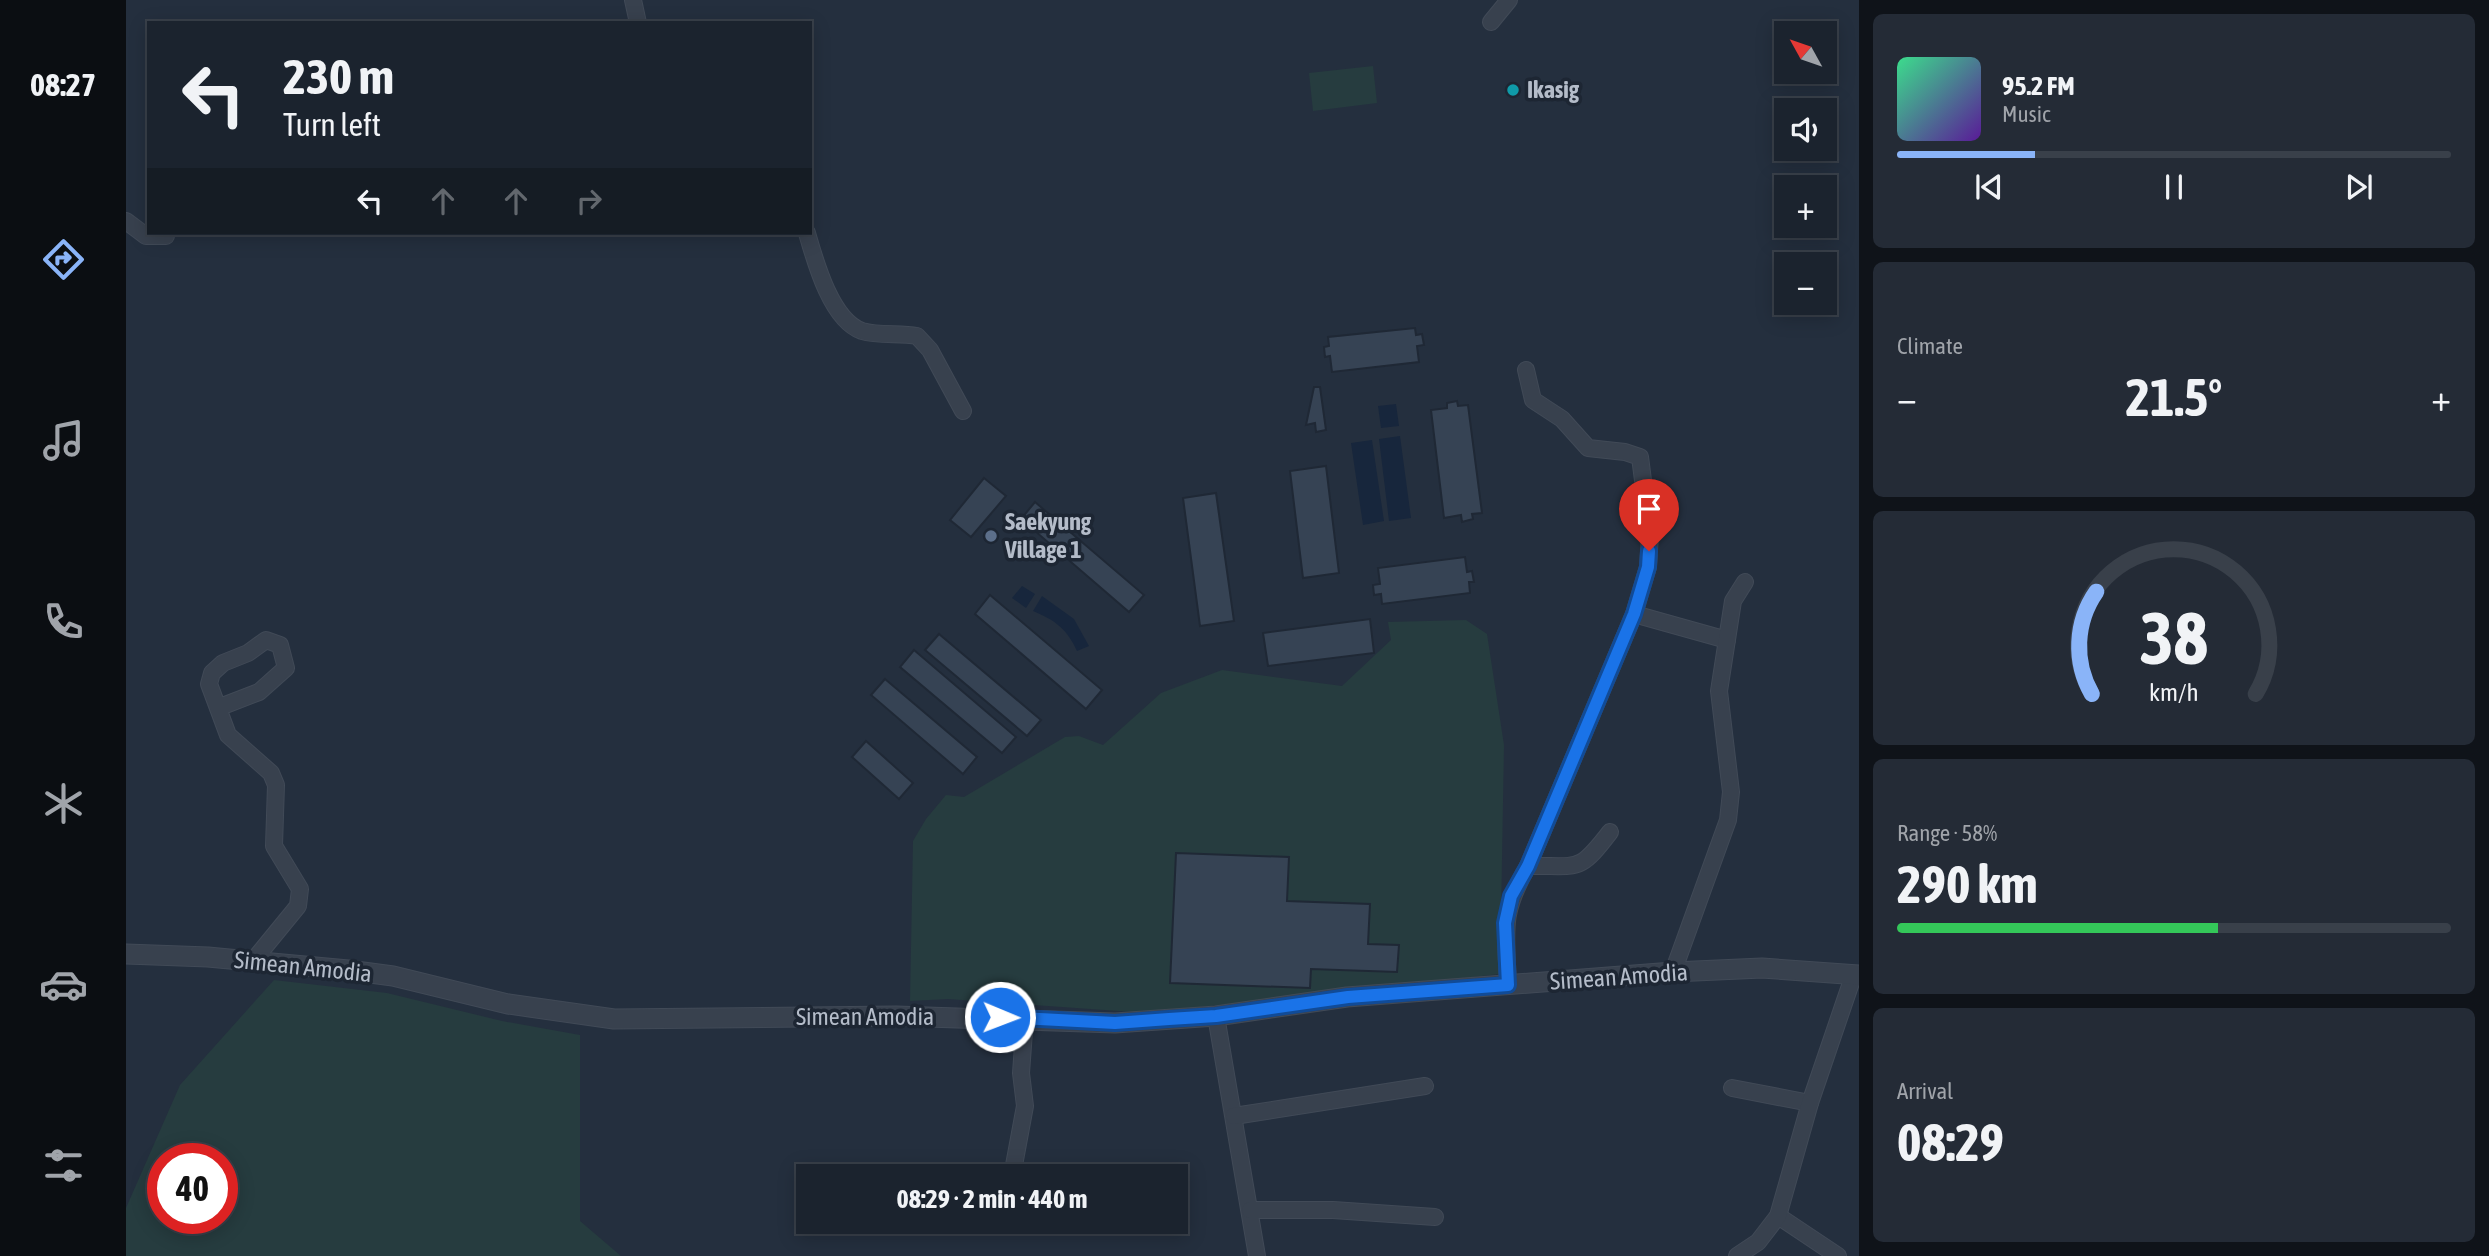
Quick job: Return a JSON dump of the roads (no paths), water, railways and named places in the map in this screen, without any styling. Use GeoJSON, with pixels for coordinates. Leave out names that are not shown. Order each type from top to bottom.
{"type":"FeatureCollection","features":[{"type":"Feature","properties":{"kind":"street"},"geometry":{"type":"LineString","coordinates":[[633,0],[638,21]]}},
{"type":"Feature","properties":{"kind":"street"},"geometry":{"type":"LineString","coordinates":[[1491,22],[1509,0]]}},
{"type":"Feature","properties":{"kind":"street"},"geometry":{"type":"LineString","coordinates":[[126,221],[146,236],[166,236]]}},
{"type":"Feature","properties":{"kind":"street"},"geometry":{"type":"LineString","coordinates":[[808,235],[819,276],[844,317],[862,330],[917,336],[930,350],[963,411]]}},
{"type":"Feature","properties":{"kind":"street"},"geometry":{"type":"LineString","coordinates":[[1508,985],[1505,923],[1511,896],[1528,866],[1634,614],[1648,567],[1650,535],[1640,457],[1625,452],[1588,448],[1562,419],[1533,400],[1526,370]]}},
{"type":"Feature","properties":{"kind":"street"},"geometry":{"type":"LineString","coordinates":[[1673,972],[1728,820],[1731,792],[1719,691],[1733,601],[1745,582]]}},
{"type":"Feature","properties":{"kind":"street"},"geometry":{"type":"LineString","coordinates":[[1634,614],[1727,640]]}},
{"type":"Feature","properties":{"kind":"street"},"geometry":{"type":"LineString","coordinates":[[220,707],[259,692],[286,668],[280,645],[267,640],[212,673],[209,691],[220,707],[228,735],[271,773],[276,785],[274,846],[300,889],[298,906],[253,961]]}},
{"type":"Feature","properties":{"kind":"street"},"geometry":{"type":"LineString","coordinates":[[1528,866],[1579,865],[1588,861],[1610,832]]}},
{"type":"Feature","properties":{"kind":"street","name":"Simean Amodia"},"geometry":{"type":"LineString","coordinates":[[126,954],[253,961],[393,976],[508,1004],[597,1019],[1025,1018],[1115,1023],[1216,1016],[1348,997],[1673,972],[1762,968],[1857,974]]}},
{"type":"Feature","properties":{"kind":"street"},"geometry":{"type":"LineString","coordinates":[[1737,1256],[1758,1242],[1778,1216],[1810,1103],[1857,974]]}},
{"type":"Feature","properties":{"kind":"street"},"geometry":{"type":"LineString","coordinates":[[1216,1016],[1257,1256]]}},
{"type":"Feature","properties":{"kind":"street"},"geometry":{"type":"LineString","coordinates":[[1014,1164],[1025,1106],[1021,1073],[1025,1018]]}},
{"type":"Feature","properties":{"kind":"street"},"geometry":{"type":"LineString","coordinates":[[1234,1116],[1425,1086]]}},
{"type":"Feature","properties":{"kind":"street"},"geometry":{"type":"LineString","coordinates":[[1732,1088],[1810,1103]]}},
{"type":"Feature","properties":{"kind":"street"},"geometry":{"type":"LineString","coordinates":[[1250,1210],[1333,1210],[1435,1217]]}},
{"type":"Feature","properties":{"kind":"street"},"geometry":{"type":"LineString","coordinates":[[1778,1216],[1838,1256]]}},
{"type":"Feature","properties":{"kind":"water"},"geometry":{"type":"Polygon","coordinates":[[[1396,404],[1399,426],[1381,428],[1378,406],[1396,404]]]}},
{"type":"Feature","properties":{"kind":"water"},"geometry":{"type":"Polygon","coordinates":[[[1400,436],[1411,518],[1389,521],[1379,439],[1400,436]]]}},
{"type":"Feature","properties":{"kind":"water"},"geometry":{"type":"Polygon","coordinates":[[[1372,440],[1384,521],[1363,525],[1351,443],[1372,440]]]}},
{"type":"Feature","properties":{"kind":"water"},"geometry":{"type":"Polygon","coordinates":[[[1022,586],[1035,594],[1026,608],[1012,598],[1022,586]]]}},
{"type":"Feature","properties":{"kind":"water"},"geometry":{"type":"Polygon","coordinates":[[[1042,596],[1074,619],[1089,646],[1077,651],[1060,626],[1033,611],[1042,596]]]}},
{"type":"Feature","properties":{"kind":"place","name":"Ikasig"},"geometry":{"type":"Point","coordinates":[1513,90]}},
{"type":"Feature","properties":{"kind":"place","name":"Saekyung Village 1"},"geometry":{"type":"Point","coordinates":[991,536]}}]}
